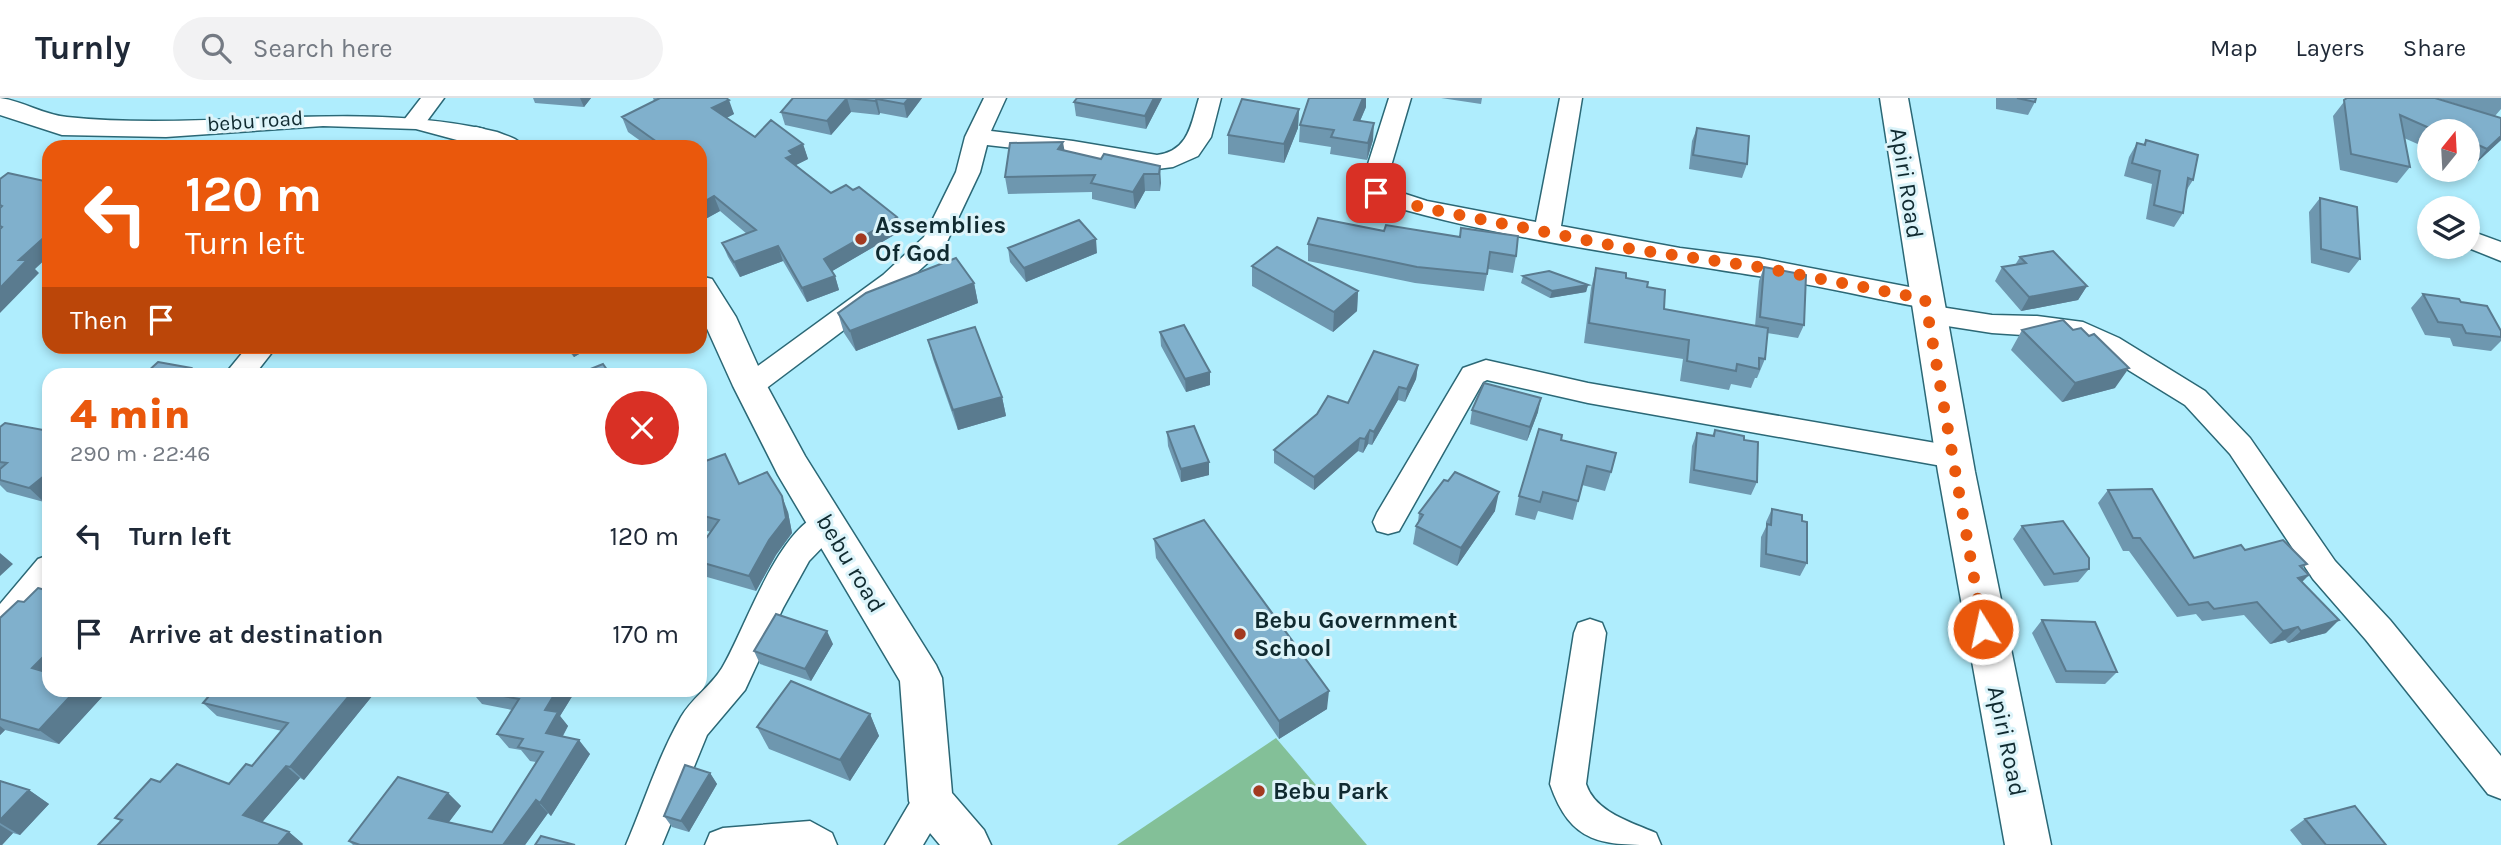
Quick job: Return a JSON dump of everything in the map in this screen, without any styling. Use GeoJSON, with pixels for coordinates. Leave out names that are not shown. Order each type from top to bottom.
{"type":"FeatureCollection","features":[{"type":"Feature","properties":{"kind":"street"},"geometry":{"type":"LineString","coordinates":[[750,386],[892,281],[935,242],[968,172],[977,138],[995,98]]}},
{"type":"Feature","properties":{"kind":"street"},"geometry":{"type":"LineString","coordinates":[[977,138],[1073,148],[1157,163],[1173,160],[1190,151],[1199,137],[1210,98]]}},
{"type":"Feature","properties":{"kind":"street"},"geometry":{"type":"LineString","coordinates":[[1400,98],[1374,183],[1376,193],[1424,208],[1631,249],[1759,267],[1992,324],[2073,329],[2109,345],[2194,398],[2240,446],[2324,570],[2378,630],[2501,783]]}},
{"type":"Feature","properties":{"kind":"street"},"geometry":{"type":"LineString","coordinates":[[1547,232],[1571,98]]}},
{"type":"Feature","properties":{"kind":"street","name":"Apiri Road"},"geometry":{"type":"LineString","coordinates":[[1895,98],[1926,306],[1983,629],[2028,845]]}},
{"type":"Feature","properties":{"kind":"street","name":"bebu road"},"geometry":{"type":"LineString","coordinates":[[0,106],[62,126],[166,128],[425,109],[469,140]]}},
{"type":"Feature","properties":{"kind":"street"},"geometry":{"type":"LineString","coordinates":[[2480,243],[2501,252]]}},
{"type":"Feature","properties":{"kind":"street","name":"bebu road"},"geometry":{"type":"LineString","coordinates":[[707,298],[719,317],[750,386],[791,465],[921,678],[931,801]]}},
{"type":"Feature","properties":{"kind":"street"},"geometry":{"type":"LineString","coordinates":[[244,368],[257,354]]}},
{"type":"Feature","properties":{"kind":"street"},"geometry":{"type":"LineString","coordinates":[[1388,522],[1473,375],[1486,369],[1588,393],[1953,457]]}},
{"type":"Feature","properties":{"kind":"street"},"geometry":{"type":"LineString","coordinates":[[644,845],[694,726],[733,680],[769,603],[798,552],[826,523]]}},
{"type":"Feature","properties":{"kind":"street"},"geometry":{"type":"LineString","coordinates":[[0,628],[42,577]]}},
{"type":"Feature","properties":{"kind":"street"},"geometry":{"type":"LineString","coordinates":[[1590,634],[1568,785],[1575,806],[1601,826],[1643,845]]}},
{"type":"Feature","properties":{"kind":"street"},"geometry":{"type":"LineString","coordinates":[[903,845],[931,801],[968,845]]}},
{"type":"Feature","properties":{"kind":"street"},"geometry":{"type":"LineString","coordinates":[[723,845],[810,838],[819,845]]}},
{"type":"Feature","properties":{"kind":"green space","name":"Bebu Park"},"geometry":{"type":"Polygon","coordinates":[[[1276,738],[1367,845],[1117,845],[1276,738]]]}},
{"type":"Feature","properties":{"kind":"building"},"geometry":{"type":"Polygon","coordinates":[[[660,98],[726,98],[729,100],[712,108],[755,137],[771,120],[803,144],[789,151],[793,155],[786,158],[831,193],[846,185],[853,190],[859,187],[897,217],[824,259],[835,276],[802,288],[778,246],[734,262],[722,243],[756,230],[714,196],[707,200],[707,140],[654,140],[622,117],[660,98]]]}},
{"type":"Feature","properties":{"kind":"building"},"geometry":{"type":"Polygon","coordinates":[[[793,98],[847,98],[827,121],[781,112],[793,98]]]}},
{"type":"Feature","properties":{"kind":"building"},"geometry":{"type":"Polygon","coordinates":[[[847,98],[909,98],[904,104],[877,99],[847,98]]]}},
{"type":"Feature","properties":{"kind":"building"},"geometry":{"type":"Polygon","coordinates":[[[1077,98],[1154,98],[1145,116],[1074,102],[1077,98]]]}},
{"type":"Feature","properties":{"kind":"building"},"geometry":{"type":"Polygon","coordinates":[[[1309,98],[1363,98],[1354,120],[1374,123],[1368,143],[1331,137],[1334,130],[1300,125],[1309,98]]]}},
{"type":"Feature","properties":{"kind":"building"},"geometry":{"type":"Polygon","coordinates":[[[2017,98],[2036,98],[2035,102],[2017,98]]]}},
{"type":"Feature","properties":{"kind":"building"},"geometry":{"type":"Polygon","coordinates":[[[2435,98],[2501,118],[2501,136],[2487,149],[2480,146],[2480,119],[2417,119],[2417,123],[2400,115],[2410,167],[2351,154],[2344,100],[2435,98]]]}},
{"type":"Feature","properties":{"kind":"building"},"geometry":{"type":"Polygon","coordinates":[[[1242,99],[1299,109],[1284,144],[1228,135],[1242,99]]]}},
{"type":"Feature","properties":{"kind":"building"},"geometry":{"type":"Polygon","coordinates":[[[1697,128],[1749,136],[1747,164],[1693,155],[1697,128]]]}},
{"type":"Feature","properties":{"kind":"building"},"geometry":{"type":"Polygon","coordinates":[[[2146,140],[2198,155],[2193,180],[2188,178],[2183,213],[2154,205],[2160,171],[2132,163],[2137,143],[2145,145],[2146,140]]]}},
{"type":"Feature","properties":{"kind":"building"},"geometry":{"type":"Polygon","coordinates":[[[1063,142],[1058,149],[1101,159],[1104,154],[1160,166],[1159,174],[1144,174],[1133,192],[1091,183],[1095,175],[1005,177],[1010,143],[1063,142]]]}},
{"type":"Feature","properties":{"kind":"building"},"geometry":{"type":"Polygon","coordinates":[[[8,173],[42,180],[42,239],[19,260],[27,260],[0,288],[2,206],[0,179],[8,173]]]}},
{"type":"Feature","properties":{"kind":"building"},"geometry":{"type":"Polygon","coordinates":[[[2320,198],[2357,207],[2360,259],[2321,249],[2320,198]]]}},
{"type":"Feature","properties":{"kind":"building"},"geometry":{"type":"Polygon","coordinates":[[[1318,218],[1384,231],[1386,225],[1460,237],[1461,228],[1518,236],[1516,256],[1490,252],[1487,274],[1417,267],[1308,244],[1318,218]]]}},
{"type":"Feature","properties":{"kind":"building"},"geometry":{"type":"Polygon","coordinates":[[[1079,220],[1096,239],[1024,268],[1008,248],[1079,220]]]}},
{"type":"Feature","properties":{"kind":"building"},"geometry":{"type":"Polygon","coordinates":[[[1277,247],[1358,291],[1334,312],[1252,266],[1277,247]]]}},
{"type":"Feature","properties":{"kind":"building"},"geometry":{"type":"Polygon","coordinates":[[[2053,251],[2087,286],[2029,297],[2002,267],[2026,263],[2020,257],[2053,251]]]}},
{"type":"Feature","properties":{"kind":"building"},"geometry":{"type":"Polygon","coordinates":[[[956,258],[974,283],[850,331],[838,313],[866,293],[956,258]]]}},
{"type":"Feature","properties":{"kind":"building"},"geometry":{"type":"Polygon","coordinates":[[[1764,267],[1806,275],[1804,325],[1760,317],[1764,267]]]}},
{"type":"Feature","properties":{"kind":"building"},"geometry":{"type":"Polygon","coordinates":[[[1596,268],[1626,273],[1626,278],[1648,282],[1647,287],[1665,290],[1664,309],[1768,328],[1765,359],[1759,358],[1759,369],[1737,364],[1736,371],[1687,361],[1689,340],[1589,323],[1596,268]]]}},
{"type":"Feature","properties":{"kind":"building"},"geometry":{"type":"Polygon","coordinates":[[[1549,271],[1588,285],[1552,291],[1523,276],[1549,271]]]}},
{"type":"Feature","properties":{"kind":"building"},"geometry":{"type":"Polygon","coordinates":[[[2423,294],[2487,306],[2501,331],[2501,337],[2466,333],[2462,325],[2438,322],[2423,294]]]}},
{"type":"Feature","properties":{"kind":"building"},"geometry":{"type":"Polygon","coordinates":[[[2063,320],[2073,330],[2081,328],[2089,336],[2094,334],[2129,368],[2075,383],[2022,330],[2063,320]]]}},
{"type":"Feature","properties":{"kind":"building"},"geometry":{"type":"Polygon","coordinates":[[[1184,325],[1210,372],[1185,379],[1160,332],[1184,325]]]}},
{"type":"Feature","properties":{"kind":"building"},"geometry":{"type":"Polygon","coordinates":[[[975,327],[1002,397],[953,410],[928,340],[975,327]]]}},
{"type":"Feature","properties":{"kind":"building"},"geometry":{"type":"Polygon","coordinates":[[[1374,351],[1418,365],[1407,389],[1399,387],[1374,432],[1370,430],[1365,439],[1360,438],[1314,477],[1274,450],[1317,414],[1328,396],[1348,403],[1374,351]]]}},
{"type":"Feature","properties":{"kind":"building"},"geometry":{"type":"Polygon","coordinates":[[[158,362],[191,368],[152,368],[158,362]]]}},
{"type":"Feature","properties":{"kind":"building"},"geometry":{"type":"Polygon","coordinates":[[[1484,383],[1541,398],[1530,427],[1472,410],[1484,383]]]}},
{"type":"Feature","properties":{"kind":"building"},"geometry":{"type":"Polygon","coordinates":[[[5,423],[42,430],[42,478],[29,488],[0,480],[0,469],[7,463],[0,462],[0,427],[5,423]]]}},
{"type":"Feature","properties":{"kind":"building"},"geometry":{"type":"Polygon","coordinates":[[[1194,426],[1209,462],[1181,469],[1167,432],[1194,426]]]}},
{"type":"Feature","properties":{"kind":"building"},"geometry":{"type":"Polygon","coordinates":[[[1539,429],[1562,435],[1561,440],[1616,453],[1611,472],[1587,466],[1578,501],[1543,492],[1540,502],[1519,496],[1539,429]]]}},
{"type":"Feature","properties":{"kind":"building"},"geometry":{"type":"Polygon","coordinates":[[[1715,430],[1758,442],[1757,482],[1694,470],[1697,433],[1714,436],[1715,430]]]}},
{"type":"Feature","properties":{"kind":"building"},"geometry":{"type":"Polygon","coordinates":[[[725,454],[739,484],[767,472],[782,496],[786,518],[769,540],[749,576],[707,564],[707,537],[719,520],[707,517],[707,460],[725,454]]]}},
{"type":"Feature","properties":{"kind":"building"},"geometry":{"type":"Polygon","coordinates":[[[1455,472],[1499,492],[1461,548],[1416,526],[1423,515],[1419,513],[1444,480],[1448,481],[1455,472]]]}},
{"type":"Feature","properties":{"kind":"building"},"geometry":{"type":"Polygon","coordinates":[[[2152,489],[2194,558],[2241,545],[2245,550],[2283,540],[2307,564],[2300,566],[2309,575],[2298,578],[2339,620],[2301,631],[2298,627],[2283,631],[2257,602],[2214,609],[2208,602],[2189,605],[2140,538],[2133,538],[2108,490],[2152,489]]]}},
{"type":"Feature","properties":{"kind":"building"},"geometry":{"type":"Polygon","coordinates":[[[1772,509],[1802,515],[1802,521],[1807,522],[1807,563],[1766,554],[1767,524],[1771,525],[1772,509]]]}},
{"type":"Feature","properties":{"kind":"building","name":"Bebu Government School"},"geometry":{"type":"Polygon","coordinates":[[[1204,520],[1329,691],[1279,721],[1154,539],[1204,520]]]}},
{"type":"Feature","properties":{"kind":"building"},"geometry":{"type":"Polygon","coordinates":[[[2063,521],[2089,558],[2089,569],[2054,574],[2022,526],[2063,521]]]}},
{"type":"Feature","properties":{"kind":"building"},"geometry":{"type":"Polygon","coordinates":[[[38,588],[42,589],[42,658],[32,668],[42,671],[42,697],[70,697],[39,730],[0,719],[0,618],[18,601],[24,602],[38,588]]]}},
{"type":"Feature","properties":{"kind":"building"},"geometry":{"type":"Polygon","coordinates":[[[776,614],[827,631],[805,669],[754,651],[776,614]]]}},
{"type":"Feature","properties":{"kind":"building"},"geometry":{"type":"Polygon","coordinates":[[[2042,620],[2095,622],[2117,672],[2066,671],[2042,620]]]}},
{"type":"Feature","properties":{"kind":"building"},"geometry":{"type":"Polygon","coordinates":[[[791,681],[870,714],[840,760],[757,727],[791,681]]]}},
{"type":"Feature","properties":{"kind":"building"},"geometry":{"type":"Polygon","coordinates":[[[208,697],[348,697],[290,767],[286,766],[243,815],[289,832],[278,845],[98,845],[122,820],[115,818],[151,779],[160,782],[177,764],[229,784],[246,764],[252,766],[288,723],[203,703],[208,697]]]}},
{"type":"Feature","properties":{"kind":"building"},"geometry":{"type":"Polygon","coordinates":[[[508,697],[553,697],[545,710],[558,712],[546,733],[579,740],[540,803],[536,800],[503,845],[360,845],[349,841],[398,777],[448,793],[429,818],[492,832],[543,752],[518,747],[523,739],[497,734],[519,699],[508,697]]]}},
{"type":"Feature","properties":{"kind":"building"},"geometry":{"type":"Polygon","coordinates":[[[685,765],[710,773],[681,821],[664,816],[685,765]]]}},
{"type":"Feature","properties":{"kind":"building"},"geometry":{"type":"Polygon","coordinates":[[[0,781],[29,790],[0,820],[0,781]]]}},
{"type":"Feature","properties":{"kind":"building"},"geometry":{"type":"Polygon","coordinates":[[[2355,806],[2386,845],[2326,845],[2305,819],[2355,806]]]}},
{"type":"Feature","properties":{"kind":"building"},"geometry":{"type":"Polygon","coordinates":[[[541,836],[575,845],[535,845],[541,836]]]}},
{"type":"Feature","properties":{"kind":"place","name":"Assemblies Of God"},"geometry":{"type":"Point","coordinates":[861,239]}},
{"type":"Feature","properties":{"kind":"place","name":"Bebu Government School"},"geometry":{"type":"Point","coordinates":[1240,634]}},
{"type":"Feature","properties":{"kind":"place","name":"Bebu Park"},"geometry":{"type":"Point","coordinates":[1259,791]}},
{"type":"Feature","properties":{"kind":"route"},"geometry":{"type":"LineString","coordinates":[[1376,193],[1424,208],[1631,249],[1726,261],[1925,299],[1983,629]]}}]}
